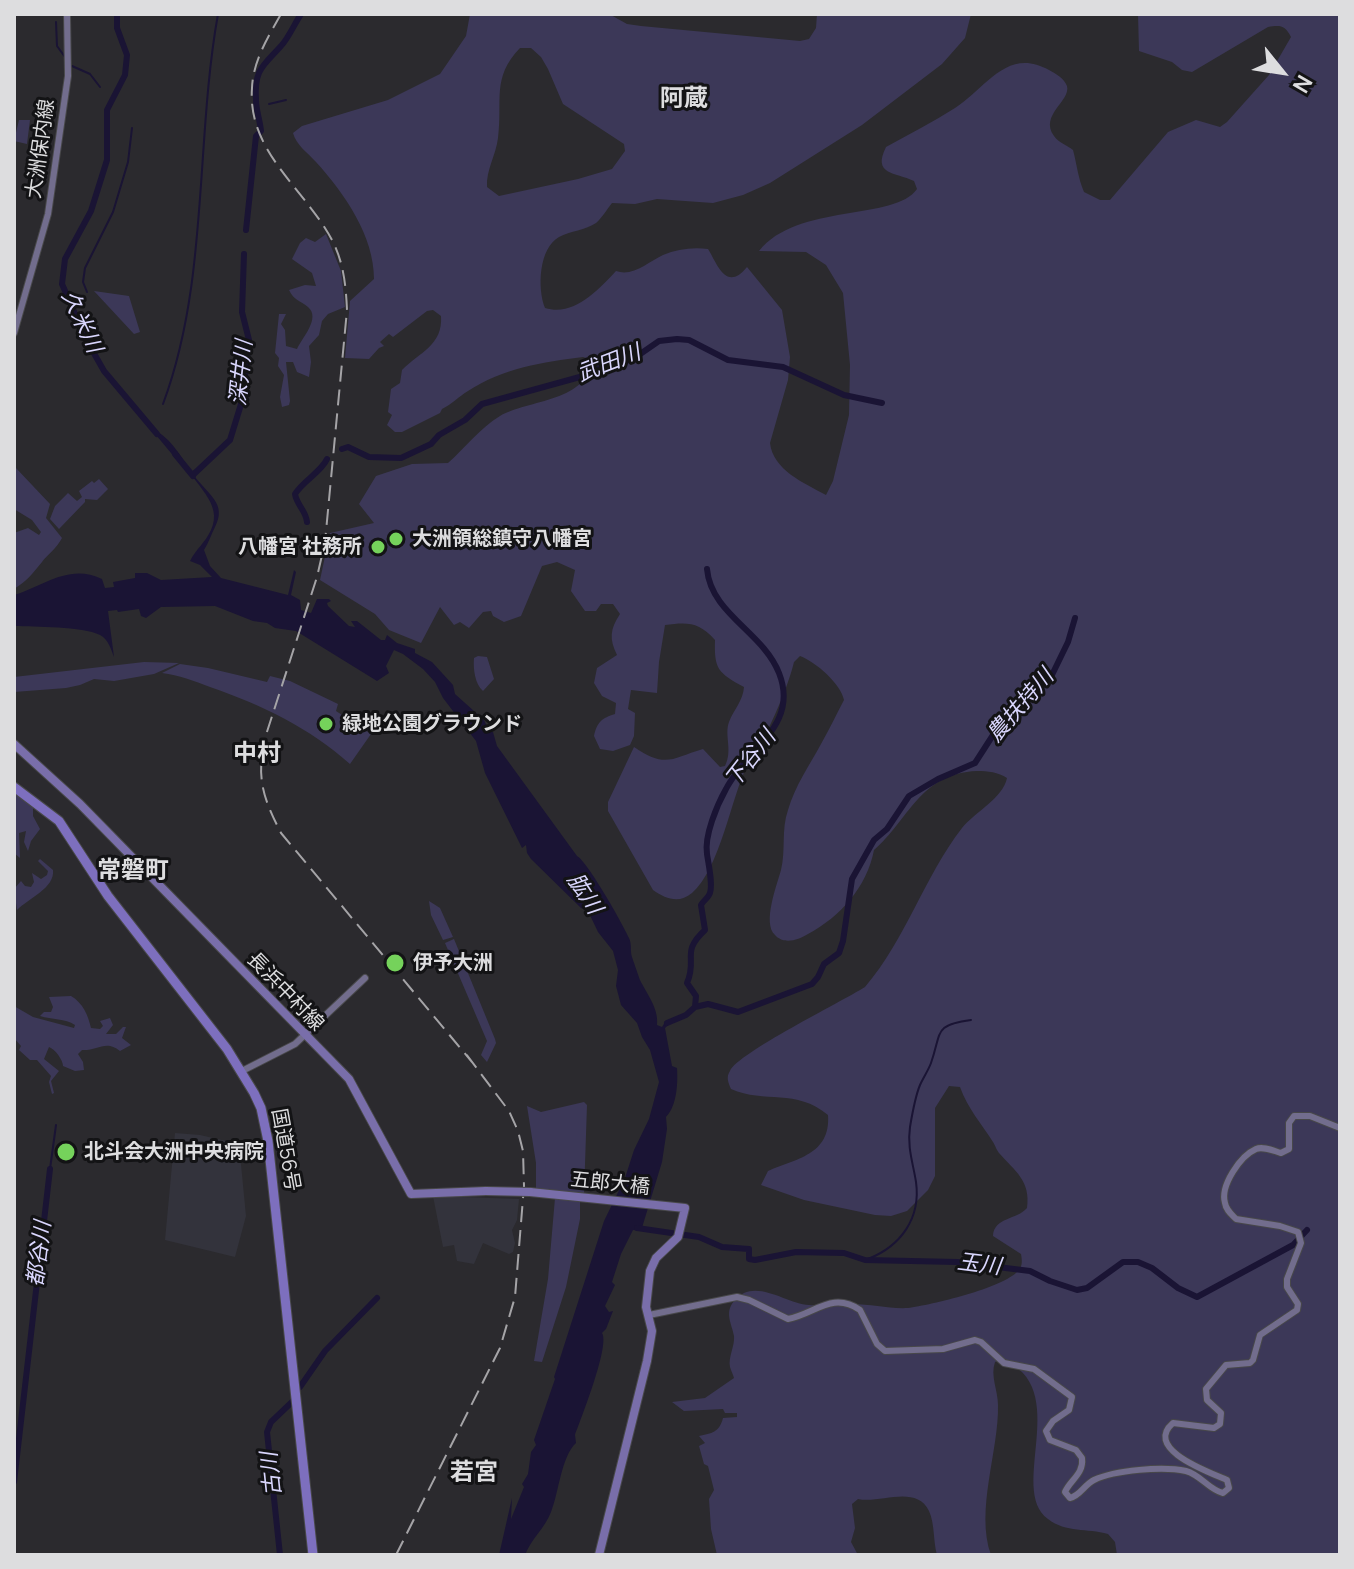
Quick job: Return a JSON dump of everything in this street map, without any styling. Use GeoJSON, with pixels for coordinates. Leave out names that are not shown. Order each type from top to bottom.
{"type":"FeatureCollection","features":[{"type":"Feature","properties":{"kind":"highway","name":"国道56号"},"geometry":{"type":"LineString","coordinates":[[14,787],[59,821],[108,896],[242,1071],[261,1108],[268,1141],[313,1555]]}},
{"type":"Feature","properties":{"kind":"main road","name":"大洲保内線"},"geometry":{"type":"LineString","coordinates":[[14,333],[48,214],[68,76],[67,14]]}},
{"type":"Feature","properties":{"kind":"main road","name":"長浜中村線"},"geometry":{"type":"LineString","coordinates":[[14,744],[80,804],[349,1079],[411,1194],[535,1192]]}},
{"type":"Feature","properties":{"kind":"main road"},"geometry":{"type":"LineString","coordinates":[[242,1071],[287,1049],[365,978]]}},
{"type":"Feature","properties":{"kind":"main road"},"geometry":{"type":"LineString","coordinates":[[599,1555],[647,1361],[652,1331],[649,1315],[737,1297],[788,1319],[837,1301],[860,1310],[877,1344],[885,1351],[943,1349],[975,1340],[1004,1363],[1034,1369],[1072,1397],[1072,1407],[1053,1421],[1046,1431],[1050,1440],[1076,1450],[1082,1458],[1080,1472],[1066,1488],[1065,1492],[1070,1498],[1077,1496],[1095,1480],[1150,1470],[1189,1472],[1215,1491],[1223,1493],[1229,1488],[1227,1480],[1202,1472],[1169,1447],[1164,1437],[1165,1430],[1173,1423],[1214,1428],[1220,1424],[1221,1413],[1207,1400],[1206,1389],[1226,1365],[1250,1363],[1260,1335],[1297,1310],[1298,1304],[1287,1287],[1287,1279],[1301,1243],[1298,1232],[1236,1219],[1225,1207],[1225,1193],[1235,1167],[1254,1151],[1262,1148],[1281,1153],[1289,1149],[1289,1123],[1294,1116],[1310,1116],[1340,1128]]}},
{"type":"Feature","properties":{"kind":"main road","name":"五郎大橋"},"geometry":{"type":"LineString","coordinates":[[535,1192],[685,1208],[682,1229],[672,1246],[661,1252],[652,1264],[646,1307],[649,1315]]}},
{"type":"Feature","properties":{"kind":"shaded area"},"geometry":{"type":"Polygon","coordinates":[[[470,14],[609,14],[627,24],[641,26],[800,41],[809,39],[816,28],[817,14],[971,14],[965,38],[942,64],[862,125],[770,183],[713,203],[657,199],[635,204],[612,203],[596,223],[552,242],[544,259],[542,300],[545,308],[556,310],[585,300],[616,271],[634,270],[679,250],[708,249],[719,268],[728,276],[740,274],[747,267],[782,310],[790,357],[788,380],[770,443],[772,452],[791,475],[826,495],[833,481],[849,415],[850,365],[843,293],[826,265],[806,252],[759,251],[776,236],[797,226],[905,199],[917,189],[914,181],[884,168],[882,156],[886,147],[955,108],[1009,66],[1021,63],[1049,70],[1066,83],[1067,92],[1050,121],[1050,128],[1056,138],[1073,150],[1084,192],[1100,200],[1110,200],[1168,132],[1196,120],[1220,127],[1227,122],[1269,75],[1291,37],[1282,27],[1268,27],[1192,72],[1139,51],[1138,14],[1340,14],[1340,1555],[1117,1555],[1115,1542],[1108,1534],[1069,1528],[1048,1519],[1037,1505],[1034,1485],[1037,1414],[1034,1392],[1023,1373],[1002,1359],[995,1362],[993,1373],[998,1399],[997,1423],[985,1519],[991,1555],[937,1555],[929,1511],[916,1498],[897,1497],[858,1499],[852,1504],[855,1528],[851,1542],[858,1555],[717,1555],[709,1499],[714,1490],[699,1446],[705,1443],[699,1436],[714,1432],[723,1418],[737,1417],[737,1413],[725,1413],[723,1409],[684,1411],[672,1402],[705,1398],[734,1378],[730,1363],[734,1336],[729,1314],[734,1301],[742,1294],[760,1291],[800,1304],[908,1308],[998,1284],[1021,1267],[1021,1254],[993,1236],[997,1225],[1027,1208],[1027,1191],[1020,1177],[998,1152],[960,1087],[949,1086],[935,1108],[935,1176],[928,1190],[907,1211],[891,1216],[804,1200],[761,1185],[768,1171],[800,1159],[817,1147],[824,1139],[828,1115],[804,1102],[756,1096],[731,1089],[728,1082],[730,1071],[751,1052],[865,987],[892,949],[949,847],[962,828],[1000,792],[1007,778],[993,772],[977,771],[942,780],[929,789],[874,850],[865,876],[841,910],[804,936],[783,940],[775,935],[770,922],[782,862],[786,818],[798,784],[844,700],[838,687],[820,668],[800,656],[794,662],[773,720],[742,778],[710,867],[692,893],[672,899],[653,890],[608,811],[608,802],[634,747],[662,760],[703,749],[720,767],[725,766],[728,727],[744,687],[719,669],[715,658],[715,640],[709,634],[693,625],[665,625],[657,693],[631,690],[628,709],[635,713],[634,736],[630,745],[613,751],[600,749],[594,736],[601,721],[615,714],[616,703],[602,696],[594,683],[597,668],[617,655],[612,634],[620,614],[613,604],[601,604],[596,611],[585,611],[571,591],[575,570],[557,562],[542,566],[521,616],[504,622],[493,616],[491,611],[483,612],[469,628],[460,622],[454,625],[440,607],[421,643],[389,630],[375,614],[320,580],[330,533],[374,523],[359,504],[376,476],[412,464],[448,463],[500,416],[569,391],[587,373],[589,359],[583,357],[509,371],[481,383],[440,413],[402,432],[395,432],[387,425],[392,415],[388,412],[391,389],[400,383],[402,370],[434,341],[441,326],[441,316],[433,310],[427,311],[393,337],[389,334],[380,342],[384,346],[369,359],[345,358],[350,301],[374,279],[373,263],[356,216],[327,174],[299,145],[293,133],[302,126],[388,100],[440,74],[466,36],[470,14]],[[520,48],[511,59],[502,80],[498,138],[487,181],[487,187],[499,196],[612,169],[625,151],[624,144],[563,104],[548,69],[531,48],[520,48]]]}},
{"type":"Feature","properties":{"kind":"shaded area"},"geometry":{"type":"Polygon","coordinates":[[[19,120],[30,120],[27,144],[14,141],[19,120]]]}},
{"type":"Feature","properties":{"kind":"shaded area"},"geometry":{"type":"Polygon","coordinates":[[[326,234],[341,271],[345,307],[328,314],[322,321],[319,335],[309,346],[309,377],[297,372],[293,362],[286,362],[290,401],[289,405],[282,407],[280,397],[284,375],[275,353],[279,314],[286,314],[281,324],[285,330],[286,346],[297,349],[312,317],[308,307],[289,290],[305,285],[316,286],[312,273],[292,259],[306,238],[315,242],[326,234]]]}},
{"type":"Feature","properties":{"kind":"shaded area"},"geometry":{"type":"Polygon","coordinates":[[[94,291],[129,296],[140,332],[134,334],[94,291]]]}},
{"type":"Feature","properties":{"kind":"shaded area"},"geometry":{"type":"Polygon","coordinates":[[[15,467],[50,504],[46,518],[62,538],[30,577],[14,589],[14,533],[28,528],[39,535],[41,532],[32,520],[14,509],[15,467]]]}},
{"type":"Feature","properties":{"kind":"shaded area"},"geometry":{"type":"Polygon","coordinates":[[[99,479],[108,489],[97,500],[85,499],[59,529],[50,519],[55,506],[68,493],[77,501],[82,497],[79,491],[99,479]]]}},
{"type":"Feature","properties":{"kind":"shaded area"},"geometry":{"type":"Polygon","coordinates":[[[487,657],[494,679],[483,691],[474,671],[474,658],[487,657]]]}},
{"type":"Feature","properties":{"kind":"shaded area"},"geometry":{"type":"Polygon","coordinates":[[[144,662],[179,663],[154,674],[114,681],[94,679],[66,688],[14,692],[14,677],[144,662]]]}},
{"type":"Feature","properties":{"kind":"shaded area"},"geometry":{"type":"Polygon","coordinates":[[[180,664],[267,682],[270,676],[290,681],[338,704],[336,711],[371,734],[350,764],[318,739],[267,710],[192,680],[162,673],[180,664]]]}},
{"type":"Feature","properties":{"kind":"shaded area"},"geometry":{"type":"Polygon","coordinates":[[[14,793],[33,806],[33,816],[40,829],[28,851],[24,842],[26,831],[19,833],[20,858],[14,853],[14,793]]]}},
{"type":"Feature","properties":{"kind":"shaded area"},"geometry":{"type":"Polygon","coordinates":[[[40,859],[53,870],[53,876],[46,887],[17,910],[14,889],[21,881],[31,887],[34,882],[32,873],[41,879],[47,875],[48,871],[38,861],[40,859]]]}},
{"type":"Feature","properties":{"kind":"shaded area"},"geometry":{"type":"Polygon","coordinates":[[[429,901],[440,908],[453,937],[443,940],[431,915],[429,901]]]}},
{"type":"Feature","properties":{"kind":"shaded area"},"geometry":{"type":"Polygon","coordinates":[[[454,939],[495,1039],[487,1062],[481,1055],[487,1041],[445,943],[454,939]]]}},
{"type":"Feature","properties":{"kind":"shaded area"},"geometry":{"type":"Polygon","coordinates":[[[71,996],[84,1010],[91,1028],[100,1029],[103,1026],[100,1021],[110,1018],[113,1025],[106,1034],[116,1034],[126,1027],[122,1038],[131,1045],[120,1051],[110,1046],[82,1050],[78,1054],[84,1070],[75,1071],[63,1066],[58,1055],[49,1047],[44,1059],[59,1071],[51,1081],[52,1094],[49,1082],[51,1076],[37,1060],[30,1060],[19,1050],[21,1046],[14,1038],[14,1006],[33,1017],[74,1028],[75,1025],[67,1021],[40,1016],[51,1012],[53,1007],[49,997],[71,996]]]}},
{"type":"Feature","properties":{"kind":"shaded area"},"geometry":{"type":"Polygon","coordinates":[[[584,1102],[587,1105],[584,1194],[536,1190],[536,1163],[527,1106],[541,1112],[584,1102]]]}},
{"type":"Feature","properties":{"kind":"shaded area"},"geometry":{"type":"Polygon","coordinates":[[[175,1133],[239,1144],[246,1216],[235,1257],[165,1240],[175,1133]]]}},
{"type":"Feature","properties":{"kind":"shaded area"},"geometry":{"type":"Polygon","coordinates":[[[433,1196],[519,1199],[517,1220],[512,1230],[515,1243],[513,1252],[509,1254],[483,1243],[474,1264],[457,1261],[454,1245],[443,1247],[433,1196]]]}},
{"type":"Feature","properties":{"kind":"shaded area"},"geometry":{"type":"Polygon","coordinates":[[[555,1198],[580,1201],[580,1219],[566,1287],[542,1362],[534,1361],[548,1279],[555,1198]]]}},
{"type":"Feature","properties":{"kind":"water","name":"肱川"},"geometry":{"type":"Polygon","coordinates":[[[151,429],[169,441],[191,472],[200,470],[195,477],[218,506],[218,519],[204,550],[210,566],[221,578],[288,595],[294,570],[291,595],[300,600],[301,610],[311,613],[317,599],[329,599],[328,606],[349,626],[355,627],[351,621],[357,621],[381,640],[385,640],[387,635],[397,643],[415,649],[415,653],[432,662],[453,685],[455,694],[484,720],[489,731],[493,732],[497,746],[613,907],[630,940],[632,957],[654,1007],[657,1025],[662,1027],[665,1022],[673,1021],[665,1028],[672,1066],[677,1068],[677,1087],[675,1101],[666,1117],[662,1162],[641,1231],[633,1230],[612,1282],[615,1285],[605,1306],[609,1312],[613,1311],[602,1333],[599,1366],[575,1435],[576,1443],[564,1466],[548,1518],[525,1555],[499,1555],[512,1498],[511,1519],[524,1487],[522,1484],[528,1474],[531,1452],[536,1445],[534,1440],[604,1221],[649,1119],[659,1082],[650,1050],[637,1023],[621,1005],[613,951],[598,932],[588,911],[581,908],[531,859],[526,845],[522,848],[485,773],[476,741],[443,698],[435,682],[403,654],[394,650],[386,666],[389,673],[377,681],[296,631],[275,628],[215,606],[161,607],[146,618],[141,616],[139,609],[108,611],[114,657],[105,639],[92,632],[14,626],[14,595],[68,575],[79,573],[102,579],[105,588],[114,587],[113,582],[135,578],[135,573],[147,573],[161,580],[212,577],[200,565],[190,561],[211,530],[214,511],[183,461],[176,459],[151,429]]]}},
{"type":"Feature","properties":{"kind":"waterway","name":"久米川"},"geometry":{"type":"LineString","coordinates":[[117,14],[117,28],[127,55],[125,75],[107,110],[107,160],[91,211],[65,259],[62,284],[104,371],[157,434]]}},
{"type":"Feature","properties":{"kind":"waterway"},"geometry":{"type":"LineString","coordinates":[[163,404],[178,357],[195,260],[206,112],[218,14]]}},
{"type":"Feature","properties":{"kind":"waterway","name":"深井川"},"geometry":{"type":"LineString","coordinates":[[246,230],[256,136],[261,131],[256,104],[258,75],[284,43],[301,14]]}},
{"type":"Feature","properties":{"kind":"waterway"},"geometry":{"type":"LineString","coordinates":[[56,22],[57,46],[65,57]]}},
{"type":"Feature","properties":{"kind":"waterway"},"geometry":{"type":"LineString","coordinates":[[72,66],[90,74],[100,87]]}},
{"type":"Feature","properties":{"kind":"waterway"},"geometry":{"type":"LineString","coordinates":[[269,104],[286,100]]}},
{"type":"Feature","properties":{"kind":"waterway"},"geometry":{"type":"LineString","coordinates":[[87,292],[83,282],[85,268],[113,212],[128,162],[132,128]]}},
{"type":"Feature","properties":{"kind":"waterway","name":"深井川"},"geometry":{"type":"LineString","coordinates":[[195,473],[230,440],[242,401],[249,340],[242,312],[244,254]]}},
{"type":"Feature","properties":{"kind":"waterway","name":"武田川"},"geometry":{"type":"LineString","coordinates":[[342,449],[348,447],[369,457],[401,458],[431,444],[482,404],[587,375],[602,367],[633,359],[659,341],[677,339],[689,340],[728,360],[783,367],[844,395],[882,403]]}},
{"type":"Feature","properties":{"kind":"waterway","name":"久米川"},"geometry":{"type":"LineString","coordinates":[[175,454],[193,476]]}},
{"type":"Feature","properties":{"kind":"waterway","name":"武田川"},"geometry":{"type":"LineString","coordinates":[[307,522],[295,494],[327,459]]}},
{"type":"Feature","properties":{"kind":"waterway","name":"下谷川"},"geometry":{"type":"LineString","coordinates":[[695,1007],[696,996],[687,983],[693,944],[705,930],[701,905],[711,887],[707,847],[709,830],[726,789],[777,722],[784,692],[771,659],[727,611],[711,585],[707,569]]}},
{"type":"Feature","properties":{"kind":"waterway","name":"農扶持川"},"geometry":{"type":"LineString","coordinates":[[667,1023],[686,1015],[695,1007],[708,1004],[738,1012],[812,984],[824,964],[839,953],[852,879],[874,840],[887,829],[909,796],[975,763],[1004,718],[1050,679],[1068,642],[1075,618]]}},
{"type":"Feature","properties":{"kind":"waterway"},"geometry":{"type":"LineString","coordinates":[[868,1259],[890,1247],[912,1219],[917,1195],[909,1134],[917,1095],[941,1032],[950,1024],[971,1020]]}},
{"type":"Feature","properties":{"kind":"waterway"},"geometry":{"type":"LineString","coordinates":[[50,1169],[56,1125]]}},
{"type":"Feature","properties":{"kind":"waterway","name":"都谷川"},"geometry":{"type":"LineString","coordinates":[[14,1482],[50,1169]]}},
{"type":"Feature","properties":{"kind":"waterway","name":"玉川"},"geometry":{"type":"LineString","coordinates":[[637,1228],[699,1237],[722,1247],[749,1249],[749,1259],[755,1260],[796,1252],[844,1253],[865,1260],[957,1262],[1030,1271],[1077,1290],[1087,1288],[1123,1262],[1138,1262],[1197,1297],[1293,1245],[1307,1230]]}},
{"type":"Feature","properties":{"kind":"waterway","name":"古川"},"geometry":{"type":"LineString","coordinates":[[300,1387],[325,1351],[377,1298]]}},
{"type":"Feature","properties":{"kind":"waterway","name":"古川"},"geometry":{"type":"LineString","coordinates":[[280,1555],[267,1432],[271,1422],[292,1402]]}},
{"type":"Feature","properties":{"kind":"railway"},"geometry":{"type":"LineString","coordinates":[[281,14],[255,68],[253,111],[269,152],[334,244],[342,268],[347,310],[325,542],[317,577],[265,738],[261,765],[263,787],[281,833],[472,1062]]}},
{"type":"Feature","properties":{"kind":"railway"},"geometry":{"type":"LineString","coordinates":[[396,1555],[500,1348],[515,1297],[524,1186],[523,1151],[509,1111],[466,1054]]}},
{"type":"Feature","properties":{"kind":"place","name":"大洲領総鎮守八幡宮"},"geometry":{"type":"Point","coordinates":[396,539]}},
{"type":"Feature","properties":{"kind":"place","name":"八幡宮 社務所"},"geometry":{"type":"Point","coordinates":[378,547]}},
{"type":"Feature","properties":{"kind":"place","name":"緑地公園グラウンド"},"geometry":{"type":"Point","coordinates":[326,724]}},
{"type":"Feature","properties":{"kind":"place","name":"伊予大洲"},"geometry":{"type":"Point","coordinates":[395,963]}},
{"type":"Feature","properties":{"kind":"place","name":"北斗会大洲中央病院"},"geometry":{"type":"Point","coordinates":[66,1152]}},
{"type":"Feature","properties":{"kind":"district","name":"阿蔵"},"geometry":{"type":"Point","coordinates":[684,99]}},
{"type":"Feature","properties":{"kind":"district","name":"中村"},"geometry":{"type":"Point","coordinates":[257,754]}},
{"type":"Feature","properties":{"kind":"district","name":"常磐町"},"geometry":{"type":"Point","coordinates":[133,871]}},
{"type":"Feature","properties":{"kind":"district","name":"若宮"},"geometry":{"type":"Point","coordinates":[474,1473]}}]}
